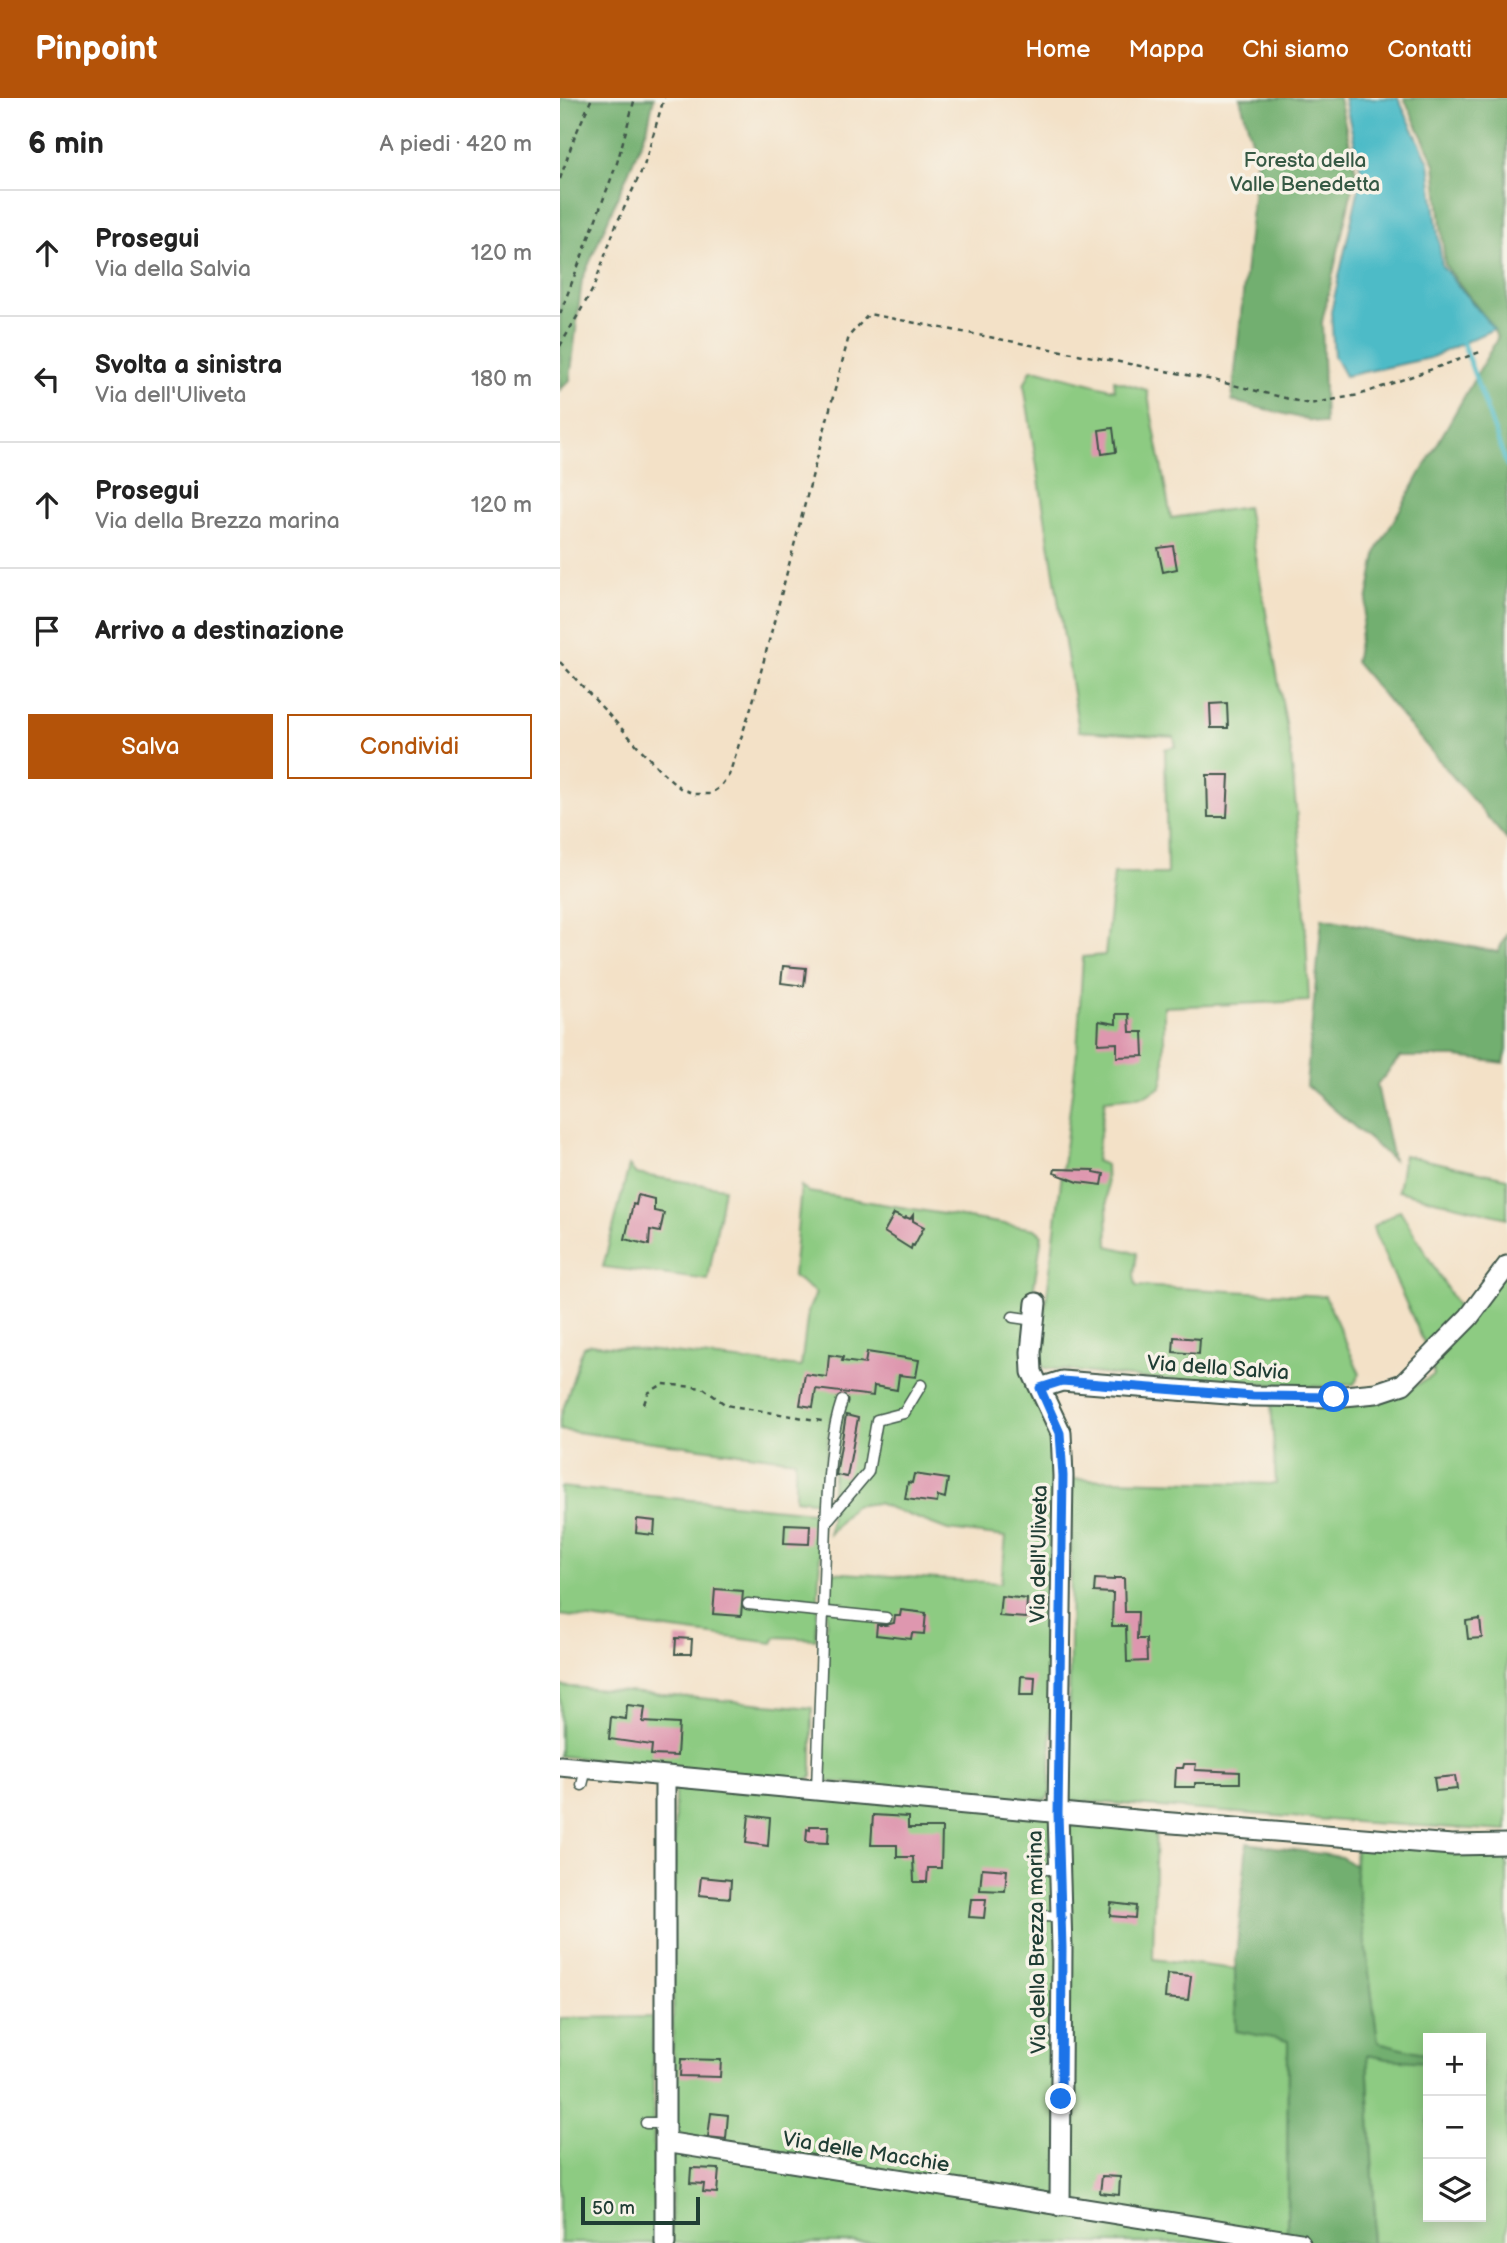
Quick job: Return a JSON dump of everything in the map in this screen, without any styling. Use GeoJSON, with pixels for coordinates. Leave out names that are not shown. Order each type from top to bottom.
{"type":"FeatureCollection","features":[{"type":"Feature","properties":{"kind":"street","name":"Via della Salvia"},"geometry":{"type":"LineString","coordinates":[[1040,1388],[1062,1381],[1253,1396],[1334,1397],[1376,1392],[1403,1384],[1469,1317],[1507,1266]]}},
{"type":"Feature","properties":{"kind":"street","name":"Via dell'Uliveta"},"geometry":{"type":"LineString","coordinates":[[1035,1311],[1032,1372],[1060,1433],[1063,1476],[1058,1813]]}},
{"type":"Feature","properties":{"kind":"street"},"geometry":{"type":"LineString","coordinates":[[560,1766],[584,1777],[664,1776],[1058,1813],[1452,1845],[1507,1844]]}},
{"type":"Feature","properties":{"kind":"street"},"geometry":{"type":"LineString","coordinates":[[664,1776],[671,1876],[659,2129],[665,2243]]}},
{"type":"Feature","properties":{"kind":"street","name":"Via della Brezza marina"},"geometry":{"type":"LineString","coordinates":[[1058,1813],[1051,1869],[1058,1912],[1065,2002],[1055,2063],[1059,2097],[1056,2142],[1060,2206]]}},
{"type":"Feature","properties":{"kind":"street","name":"Via delle Macchie"},"geometry":{"type":"LineString","coordinates":[[659,2129],[1037,2208],[1060,2206]]}},
{"type":"Feature","properties":{"kind":"street"},"geometry":{"type":"LineString","coordinates":[[1060,2206],[1237,2230],[1300,2243]]}},
{"type":"Feature","properties":{"kind":"lane"},"geometry":{"type":"LineString","coordinates":[[1013,1317],[1035,1311]]}},
{"type":"Feature","properties":{"kind":"lane"},"geometry":{"type":"LineString","coordinates":[[826,1522],[868,1472],[877,1420],[904,1413],[921,1385]]}},
{"type":"Feature","properties":{"kind":"lane"},"geometry":{"type":"LineString","coordinates":[[817,1790],[826,1522],[830,1465],[842,1401]]}},
{"type":"Feature","properties":{"kind":"lane"},"geometry":{"type":"LineString","coordinates":[[748,1604],[886,1618]]}},
{"type":"Feature","properties":{"kind":"path"},"geometry":{"type":"LineString","coordinates":[[560,179],[573,138],[592,98]]}},
{"type":"Feature","properties":{"kind":"path"},"geometry":{"type":"LineString","coordinates":[[560,314],[617,163],[635,98]]}},
{"type":"Feature","properties":{"kind":"path"},"geometry":{"type":"LineString","coordinates":[[560,346],[593,289],[616,225],[644,166],[664,98]]}},
{"type":"Feature","properties":{"kind":"path"},"geometry":{"type":"LineString","coordinates":[[560,662],[680,788],[694,794],[710,793],[720,787],[729,775],[754,698],[849,336],[869,314],[1213,380],[1309,404],[1359,395],[1483,351]]}},
{"type":"Feature","properties":{"kind":"path"},"geometry":{"type":"LineString","coordinates":[[644,1404],[648,1393],[663,1384],[703,1388],[726,1405],[836,1423]]}},
{"type":"Feature","properties":{"kind":"green space"},"geometry":{"type":"Polygon","coordinates":[[[560,98],[654,98],[647,129],[582,280],[570,380],[560,390],[560,98]]]}},
{"type":"Feature","properties":{"kind":"green space","name":"Foresta della Valle Benedetta"},"geometry":{"type":"Polygon","coordinates":[[[1240,98],[1339,98],[1356,172],[1322,322],[1325,424],[1232,401],[1257,158],[1240,98]]]}},
{"type":"Feature","properties":{"kind":"green space","name":"Foresta della Valle Benedetta"},"geometry":{"type":"Polygon","coordinates":[[[1404,98],[1507,98],[1507,840],[1355,662],[1377,550],[1497,339],[1494,329],[1445,265],[1435,164],[1404,98]]]}},
{"type":"Feature","properties":{"kind":"green space"},"geometry":{"type":"Polygon","coordinates":[[[1031,370],[1115,390],[1114,380],[1147,390],[1171,518],[1247,507],[1290,746],[1304,892],[1309,1001],[1164,1007],[1164,1073],[1161,1087],[1145,1096],[1105,1100],[1096,1161],[1106,1165],[1108,1246],[1137,1253],[1134,1275],[1136,1286],[1325,1296],[1360,1374],[1354,1384],[1325,1387],[1150,1379],[1044,1368],[1041,1363],[1040,1352],[1077,1051],[1083,957],[1105,955],[1114,874],[1167,874],[1165,749],[1176,746],[1174,737],[1079,731],[1024,385],[1031,370]]]}},
{"type":"Feature","properties":{"kind":"green space"},"geometry":{"type":"Polygon","coordinates":[[[1322,918],[1498,952],[1507,933],[1507,1050],[1504,1063],[1456,1057],[1400,1057],[1377,1085],[1393,1160],[1306,1085],[1322,918]]]}},
{"type":"Feature","properties":{"kind":"green space"},"geometry":{"type":"Polygon","coordinates":[[[1404,1155],[1507,1178],[1507,1218],[1398,1191],[1404,1155]]]}},
{"type":"Feature","properties":{"kind":"green space"},"geometry":{"type":"Polygon","coordinates":[[[629,1166],[636,1174],[724,1188],[708,1280],[603,1267],[629,1166]]]}},
{"type":"Feature","properties":{"kind":"green space"},"geometry":{"type":"Polygon","coordinates":[[[801,1186],[809,1192],[1035,1229],[1042,1235],[1026,1337],[1056,1432],[1050,1793],[1046,1800],[821,1781],[828,1572],[1001,1583],[1006,1537],[948,1530],[877,1503],[853,1506],[829,1534],[837,1415],[831,1415],[821,1502],[795,1499],[795,1460],[560,1430],[560,1419],[583,1347],[590,1344],[801,1367],[808,1311],[816,1293],[793,1276],[801,1186]]]}},
{"type":"Feature","properties":{"kind":"green space"},"geometry":{"type":"Polygon","coordinates":[[[1400,1210],[1465,1319],[1507,1260],[1507,1831],[1068,1800],[1072,1479],[1276,1484],[1271,1402],[1408,1390],[1434,1375],[1430,1356],[1373,1227],[1400,1210]]]}},
{"type":"Feature","properties":{"kind":"green space"},"geometry":{"type":"Polygon","coordinates":[[[560,1487],[822,1513],[816,1639],[776,1637],[773,1643],[560,1615],[560,1487]]]}},
{"type":"Feature","properties":{"kind":"green space"},"geometry":{"type":"Polygon","coordinates":[[[560,1686],[812,1708],[812,1777],[806,1780],[560,1756],[560,1686]]]}},
{"type":"Feature","properties":{"kind":"green space"},"geometry":{"type":"Polygon","coordinates":[[[675,1778],[1156,1817],[1153,1959],[1235,1969],[1236,2031],[1288,2040],[1287,2230],[1274,2243],[671,2243],[675,1778]]]}},
{"type":"Feature","properties":{"kind":"green space"},"geometry":{"type":"Polygon","coordinates":[[[1247,1843],[1341,1857],[1355,1866],[1378,2042],[1423,2053],[1423,2062],[1367,2055],[1375,2220],[1370,2243],[1274,2243],[1287,2230],[1288,2041],[1236,2031],[1235,1969],[1247,1843]]]}},
{"type":"Feature","properties":{"kind":"green space"},"geometry":{"type":"Polygon","coordinates":[[[1356,1844],[1507,1851],[1507,2243],[1370,2243],[1375,2220],[1367,2054],[1387,2059],[1423,2053],[1378,2043],[1355,1866],[1356,1844]]]}},
{"type":"Feature","properties":{"kind":"green space"},"geometry":{"type":"Polygon","coordinates":[[[652,2017],[655,2243],[560,2243],[560,2018],[652,2017]]]}},
{"type":"Feature","properties":{"kind":"water"},"geometry":{"type":"Polygon","coordinates":[[[1344,98],[1398,98],[1429,162],[1442,266],[1494,329],[1430,358],[1345,376],[1334,356],[1331,312],[1362,174],[1344,98]]]}},
{"type":"Feature","properties":{"kind":"building"},"geometry":{"type":"Polygon","coordinates":[[[1113,428],[1116,452],[1102,454],[1099,430],[1113,428]]]}},
{"type":"Feature","properties":{"kind":"building"},"geometry":{"type":"Polygon","coordinates":[[[1173,546],[1177,569],[1163,572],[1158,548],[1173,546]]]}},
{"type":"Feature","properties":{"kind":"building"},"geometry":{"type":"Polygon","coordinates":[[[1227,703],[1228,728],[1211,728],[1210,704],[1227,703]]]}},
{"type":"Feature","properties":{"kind":"building"},"geometry":{"type":"Polygon","coordinates":[[[1207,775],[1229,775],[1227,817],[1208,817],[1207,775]]]}},
{"type":"Feature","properties":{"kind":"building"},"geometry":{"type":"Polygon","coordinates":[[[783,966],[806,968],[804,986],[781,983],[783,966]]]}},
{"type":"Feature","properties":{"kind":"building"},"geometry":{"type":"Polygon","coordinates":[[[1116,1014],[1129,1014],[1130,1032],[1143,1032],[1144,1056],[1117,1057],[1117,1043],[1098,1044],[1099,1021],[1116,1024],[1116,1014]]]}},
{"type":"Feature","properties":{"kind":"building"},"geometry":{"type":"Polygon","coordinates":[[[1055,1169],[1094,1170],[1104,1174],[1102,1185],[1078,1182],[1054,1173],[1055,1169]]]}},
{"type":"Feature","properties":{"kind":"building"},"geometry":{"type":"Polygon","coordinates":[[[638,1195],[654,1199],[654,1211],[664,1213],[660,1232],[650,1230],[649,1245],[625,1239],[633,1204],[636,1205],[638,1195]]]}},
{"type":"Feature","properties":{"kind":"building"},"geometry":{"type":"Polygon","coordinates":[[[894,1214],[905,1219],[910,1219],[913,1215],[913,1221],[924,1227],[911,1249],[884,1232],[894,1214]]]}},
{"type":"Feature","properties":{"kind":"building"},"geometry":{"type":"Polygon","coordinates":[[[1174,1337],[1200,1339],[1199,1354],[1173,1352],[1174,1337]]]}},
{"type":"Feature","properties":{"kind":"building"},"geometry":{"type":"Polygon","coordinates":[[[867,1352],[919,1360],[916,1377],[899,1375],[897,1390],[874,1386],[873,1396],[816,1389],[813,1407],[800,1405],[805,1374],[827,1377],[829,1355],[843,1357],[842,1361],[865,1364],[867,1352]]]}},
{"type":"Feature","properties":{"kind":"building"},"geometry":{"type":"Polygon","coordinates":[[[846,1415],[858,1418],[847,1477],[836,1475],[846,1415]]]}},
{"type":"Feature","properties":{"kind":"building"},"geometry":{"type":"Polygon","coordinates":[[[914,1474],[948,1479],[945,1498],[938,1496],[937,1503],[905,1499],[908,1482],[912,1483],[914,1474]]]}},
{"type":"Feature","properties":{"kind":"building"},"geometry":{"type":"Polygon","coordinates":[[[637,1519],[655,1521],[654,1535],[636,1533],[637,1519]]]}},
{"type":"Feature","properties":{"kind":"building"},"geometry":{"type":"Polygon","coordinates":[[[785,1524],[810,1525],[809,1544],[784,1543],[785,1524]]]}},
{"type":"Feature","properties":{"kind":"building"},"geometry":{"type":"Polygon","coordinates":[[[1124,1578],[1125,1612],[1138,1612],[1137,1639],[1146,1639],[1147,1661],[1127,1662],[1126,1626],[1112,1626],[1113,1593],[1094,1592],[1095,1579],[1124,1578]]]}},
{"type":"Feature","properties":{"kind":"building"},"geometry":{"type":"Polygon","coordinates":[[[715,1589],[743,1591],[741,1616],[713,1614],[715,1589]]]}},
{"type":"Feature","properties":{"kind":"building"},"geometry":{"type":"Polygon","coordinates":[[[1001,1596],[1027,1599],[1026,1618],[999,1616],[1001,1596]]]}},
{"type":"Feature","properties":{"kind":"building"},"geometry":{"type":"Polygon","coordinates":[[[901,1610],[926,1613],[924,1634],[912,1633],[911,1639],[876,1635],[877,1625],[894,1623],[895,1616],[900,1616],[901,1610]]]}},
{"type":"Feature","properties":{"kind":"building"},"geometry":{"type":"Polygon","coordinates":[[[1480,1619],[1482,1638],[1468,1639],[1466,1621],[1480,1619]]]}},
{"type":"Feature","properties":{"kind":"building"},"geometry":{"type":"Polygon","coordinates":[[[676,1638],[692,1639],[691,1654],[675,1654],[676,1638]]]}},
{"type":"Feature","properties":{"kind":"building"},"geometry":{"type":"Polygon","coordinates":[[[1021,1676],[1035,1677],[1034,1695],[1020,1695],[1021,1676]]]}},
{"type":"Feature","properties":{"kind":"building"},"geometry":{"type":"Polygon","coordinates":[[[627,1705],[645,1707],[643,1722],[679,1724],[677,1756],[651,1755],[652,1745],[609,1739],[611,1717],[626,1719],[627,1705]]]}},
{"type":"Feature","properties":{"kind":"building"},"geometry":{"type":"Polygon","coordinates":[[[1184,1764],[1196,1764],[1195,1770],[1240,1772],[1240,1783],[1195,1783],[1195,1787],[1175,1787],[1176,1768],[1183,1768],[1184,1764]]]}},
{"type":"Feature","properties":{"kind":"building"},"geometry":{"type":"Polygon","coordinates":[[[1455,1776],[1457,1789],[1436,1791],[1434,1778],[1455,1776]]]}},
{"type":"Feature","properties":{"kind":"building"},"geometry":{"type":"Polygon","coordinates":[[[749,1815],[770,1818],[768,1846],[746,1843],[749,1815]]]}},
{"type":"Feature","properties":{"kind":"building"},"geometry":{"type":"Polygon","coordinates":[[[873,1815],[908,1817],[908,1828],[942,1828],[941,1868],[928,1868],[927,1882],[914,1882],[913,1857],[897,1857],[897,1845],[871,1845],[873,1815]]]}},
{"type":"Feature","properties":{"kind":"building"},"geometry":{"type":"Polygon","coordinates":[[[810,1826],[829,1826],[828,1843],[806,1842],[807,1829],[810,1830],[810,1826]]]}},
{"type":"Feature","properties":{"kind":"building"},"geometry":{"type":"Polygon","coordinates":[[[982,1868],[1007,1870],[1005,1891],[980,1890],[982,1868]]]}},
{"type":"Feature","properties":{"kind":"building"},"geometry":{"type":"Polygon","coordinates":[[[701,1877],[731,1880],[730,1898],[699,1895],[701,1877]]]}},
{"type":"Feature","properties":{"kind":"building"},"geometry":{"type":"Polygon","coordinates":[[[971,1899],[986,1899],[984,1918],[969,1917],[971,1899]]]}},
{"type":"Feature","properties":{"kind":"building"},"geometry":{"type":"Polygon","coordinates":[[[1111,1903],[1136,1906],[1135,1918],[1110,1916],[1111,1903]]]}},
{"type":"Feature","properties":{"kind":"building"},"geometry":{"type":"Polygon","coordinates":[[[1167,1974],[1191,1976],[1188,2000],[1165,1998],[1167,1974]]]}},
{"type":"Feature","properties":{"kind":"building"},"geometry":{"type":"Polygon","coordinates":[[[681,2059],[721,2060],[720,2077],[680,2076],[681,2059]]]}},
{"type":"Feature","properties":{"kind":"building"},"geometry":{"type":"Polygon","coordinates":[[[711,2113],[728,2115],[726,2139],[708,2137],[711,2113]]]}},
{"type":"Feature","properties":{"kind":"building"},"geometry":{"type":"Polygon","coordinates":[[[691,2168],[719,2169],[717,2193],[703,2192],[704,2184],[690,2183],[691,2168]]]}},
{"type":"Feature","properties":{"kind":"building"},"geometry":{"type":"Polygon","coordinates":[[[1102,2176],[1120,2177],[1119,2195],[1100,2193],[1102,2176]]]}},
{"type":"Feature","properties":{"kind":"waterway"},"geometry":{"type":"LineString","coordinates":[[1463,343],[1507,466]]}},
{"type":"Feature","properties":{"kind":"route"},"geometry":{"type":"LineString","coordinates":[[1061,2099],[1062,1948],[1058,1813],[1063,1476],[1060,1433],[1040,1388],[1062,1381],[1253,1396],[1334,1397]]}}]}
